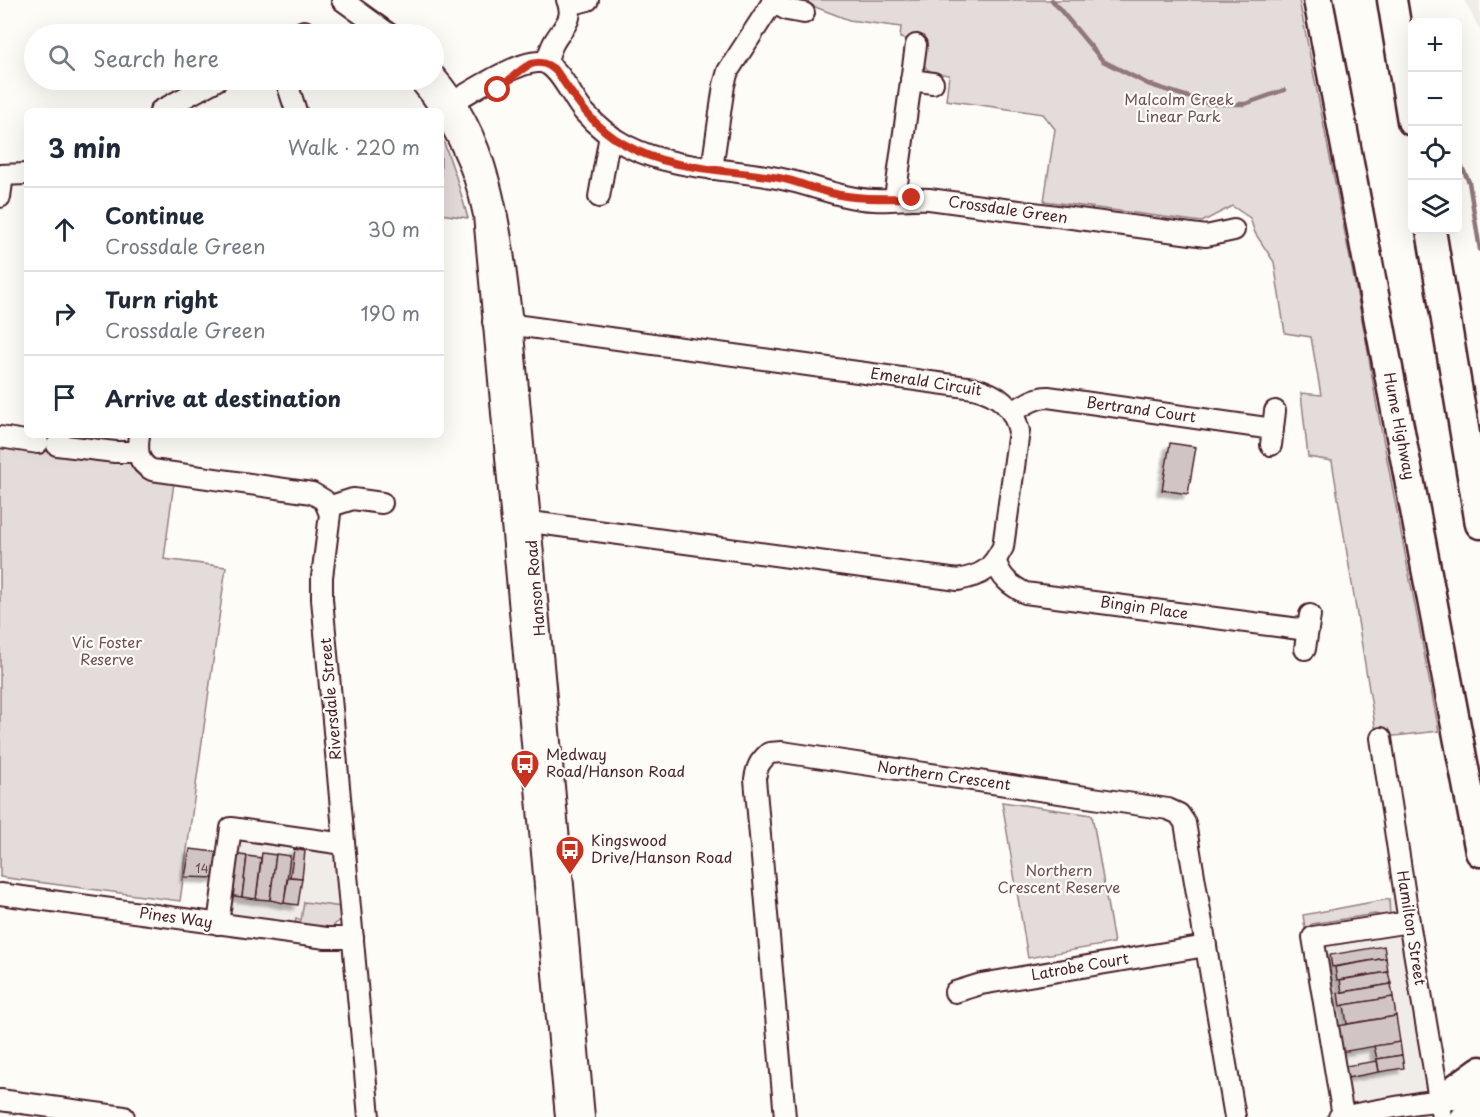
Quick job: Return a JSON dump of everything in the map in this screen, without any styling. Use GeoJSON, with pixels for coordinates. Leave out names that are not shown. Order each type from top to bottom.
{"type":"FeatureCollection","features":[{"type":"Feature","properties":{"kind":"highway","name":"Hume Highway"},"geometry":{"type":"LineString","coordinates":[[1318,0],[1480,852]]}},
{"type":"Feature","properties":{"kind":"highway"},"geometry":{"type":"LineString","coordinates":[[1392,0],[1408,92]]}},
{"type":"Feature","properties":{"kind":"highway"},"geometry":{"type":"LineString","coordinates":[[1432,234],[1480,524]]}},
{"type":"Feature","properties":{"kind":"highway"},"geometry":{"type":"LineString","coordinates":[[1448,1111],[1480,1071]]}},
{"type":"Feature","properties":{"kind":"street"},"geometry":{"type":"LineString","coordinates":[[327,0],[358,24]]}},
{"type":"Feature","properties":{"kind":"street"},"geometry":{"type":"LineString","coordinates":[[342,0],[375,24]]}},
{"type":"Feature","properties":{"kind":"street"},"geometry":{"type":"LineString","coordinates":[[712,168],[728,71],[773,1],[786,10],[804,13]]}},
{"type":"Feature","properties":{"kind":"street"},"geometry":{"type":"LineString","coordinates":[[452,111],[498,90],[537,64],[569,22],[574,2]]}},
{"type":"Feature","properties":{"kind":"street"},"geometry":{"type":"LineString","coordinates":[[895,198],[916,45]]}},
{"type":"Feature","properties":{"kind":"street","name":"Crossdale Green"},"geometry":{"type":"LineString","coordinates":[[537,64],[557,72],[583,111],[610,135],[639,152],[658,158],[796,182],[845,196],[874,200],[929,199],[1197,235],[1218,235],[1234,230]]}},
{"type":"Feature","properties":{"kind":"street"},"geometry":{"type":"LineString","coordinates":[[911,81],[933,83]]}},
{"type":"Feature","properties":{"kind":"street"},"geometry":{"type":"LineString","coordinates":[[165,108],[198,90]]}},
{"type":"Feature","properties":{"kind":"street"},"geometry":{"type":"LineString","coordinates":[[289,90],[295,108]]}},
{"type":"Feature","properties":{"kind":"street","name":"Hanson Road"},"geometry":{"type":"LineString","coordinates":[[430,90],[452,111],[477,142],[492,191],[504,254],[503,323],[521,523],[566,1117]]}},
{"type":"Feature","properties":{"kind":"street","name":"Hanson Road"},"geometry":{"type":"LineString","coordinates":[[442,90],[452,111]]}},
{"type":"Feature","properties":{"kind":"street"},"geometry":{"type":"LineString","coordinates":[[599,197],[610,135]]}},
{"type":"Feature","properties":{"kind":"street"},"geometry":{"type":"LineString","coordinates":[[0,196],[1,175],[24,174]]}},
{"type":"Feature","properties":{"kind":"street","name":"Emerald Circuit"},"geometry":{"type":"LineString","coordinates":[[503,323],[974,387],[997,395],[1013,412]]}},
{"type":"Feature","properties":{"kind":"street","name":"Bertrand Court"},"geometry":{"type":"LineString","coordinates":[[1013,412],[1033,400],[1048,397],[1273,428]]}},
{"type":"Feature","properties":{"kind":"street"},"geometry":{"type":"LineString","coordinates":[[521,523],[958,580],[978,576],[996,562],[1004,547],[1019,438],[1013,412]]}},
{"type":"Feature","properties":{"kind":"street"},"geometry":{"type":"LineString","coordinates":[[0,437],[115,452],[138,444],[146,467],[160,473],[312,493],[324,500],[328,507],[353,499],[382,503]]}},
{"type":"Feature","properties":{"kind":"street","name":"Riversdale Street"},"geometry":{"type":"LineString","coordinates":[[328,507],[330,522],[322,577],[322,599],[369,1117]]}},
{"type":"Feature","properties":{"kind":"street","name":"Hanson Road"},"geometry":{"type":"LineString","coordinates":[[521,523],[584,1117]]}},
{"type":"Feature","properties":{"kind":"street","name":"Bingin Place"},"geometry":{"type":"LineString","coordinates":[[996,562],[999,574],[1010,585],[1025,593],[1307,631]]}},
{"type":"Feature","properties":{"kind":"street","name":"Hamilton Street"},"geometry":{"type":"LineString","coordinates":[[1382,738],[1409,922],[1448,1111]]}},
{"type":"Feature","properties":{"kind":"street","name":"Northern Crescent"},"geometry":{"type":"LineString","coordinates":[[785,1117],[755,779],[758,764],[769,753],[782,752],[1168,809],[1179,814],[1185,823],[1235,1117]]}},
{"type":"Feature","properties":{"kind":"street"},"geometry":{"type":"LineString","coordinates":[[218,924],[231,828],[344,844]]}},
{"type":"Feature","properties":{"kind":"street","name":"Pines Way"},"geometry":{"type":"LineString","coordinates":[[0,894],[326,938],[353,938]]}},
{"type":"Feature","properties":{"kind":"street"},"geometry":{"type":"LineString","coordinates":[[1409,922],[1312,937],[1341,1117],[1480,1111]]}},
{"type":"Feature","properties":{"kind":"street","name":"Latrobe Court"},"geometry":{"type":"LineString","coordinates":[[955,992],[981,984],[1206,946]]}},
{"type":"Feature","properties":{"kind":"street"},"geometry":{"type":"LineString","coordinates":[[1448,1111],[1480,1096]]}},
{"type":"Feature","properties":{"kind":"street"},"geometry":{"type":"LineString","coordinates":[[0,1100],[124,1117]]}},
{"type":"Feature","properties":{"kind":"shaded area"},"geometry":{"type":"Polygon","coordinates":[[[1464,0],[1480,0],[1480,30],[1464,0]]]}},
{"type":"Feature","properties":{"kind":"shaded area"},"geometry":{"type":"Polygon","coordinates":[[[227,823],[327,837],[335,831],[341,919],[338,923],[330,929],[214,915],[227,823]]]}},
{"type":"Feature","properties":{"kind":"shaded area"},"geometry":{"type":"Polygon","coordinates":[[[1397,897],[1427,1085],[1421,1094],[1335,1109],[1303,915],[1397,897]]]}},
{"type":"Feature","properties":{"kind":"green space","name":"Malcolm Creek Linear Park"},"geometry":{"type":"Polygon","coordinates":[[[797,0],[1299,0],[1366,340],[1439,731],[1377,738],[1332,461],[1308,457],[1301,393],[1321,395],[1311,337],[1285,333],[1274,262],[1255,233],[1250,218],[1232,206],[1202,222],[1044,201],[1055,129],[1043,114],[946,100],[949,75],[933,72],[925,67],[925,42],[900,38],[901,27],[849,20],[797,0]]]}},
{"type":"Feature","properties":{"kind":"green space"},"geometry":{"type":"Polygon","coordinates":[[[444,143],[456,177],[468,218],[444,214],[444,143]]]}},
{"type":"Feature","properties":{"kind":"green space","name":"Vic Foster Reserve"},"geometry":{"type":"Polygon","coordinates":[[[0,445],[132,462],[174,482],[164,559],[226,567],[180,901],[0,877],[0,445]]]}},
{"type":"Feature","properties":{"kind":"green space","name":"Northern Crescent Reserve"},"geometry":{"type":"Polygon","coordinates":[[[1002,802],[1092,815],[1114,943],[1028,958],[1002,802]]]}},
{"type":"Feature","properties":{"kind":"green space"},"geometry":{"type":"Polygon","coordinates":[[[1389,899],[1390,918],[1375,914],[1312,924],[1308,928],[1308,947],[1303,915],[1389,899]]]}},
{"type":"Feature","properties":{"kind":"green space"},"geometry":{"type":"Polygon","coordinates":[[[304,902],[342,907],[341,919],[330,929],[295,926],[296,919],[301,920],[304,902]]]}},
{"type":"Feature","properties":{"kind":"building"},"geometry":{"type":"Polygon","coordinates":[[[1170,443],[1196,447],[1188,494],[1162,490],[1170,443]]]}},
{"type":"Feature","properties":{"kind":"building"},"geometry":{"type":"Polygon","coordinates":[[[190,849],[215,852],[219,857],[217,878],[185,877],[190,849]]]}},
{"type":"Feature","properties":{"kind":"building"},"geometry":{"type":"Polygon","coordinates":[[[294,849],[305,851],[302,878],[290,877],[294,849]]]}},
{"type":"Feature","properties":{"kind":"building"},"geometry":{"type":"Polygon","coordinates":[[[262,853],[276,855],[270,900],[256,899],[262,853]]]}},
{"type":"Feature","properties":{"kind":"building"},"geometry":{"type":"Polygon","coordinates":[[[233,854],[247,856],[242,897],[227,895],[233,854]]]}},
{"type":"Feature","properties":{"kind":"building"},"geometry":{"type":"Polygon","coordinates":[[[276,854],[290,856],[284,903],[270,900],[276,854]]]}},
{"type":"Feature","properties":{"kind":"building"},"geometry":{"type":"Polygon","coordinates":[[[247,856],[261,858],[256,899],[242,897],[247,856]]]}},
{"type":"Feature","properties":{"kind":"building"},"geometry":{"type":"Polygon","coordinates":[[[288,877],[302,878],[298,905],[284,903],[288,877]]]}},
{"type":"Feature","properties":{"kind":"building"},"geometry":{"type":"Polygon","coordinates":[[[1384,946],[1386,958],[1332,967],[1330,955],[1384,946]]]}},
{"type":"Feature","properties":{"kind":"building"},"geometry":{"type":"Polygon","coordinates":[[[1386,958],[1388,972],[1337,980],[1335,967],[1386,958]]]}},
{"type":"Feature","properties":{"kind":"building"},"geometry":{"type":"Polygon","coordinates":[[[1388,972],[1391,984],[1342,992],[1340,980],[1388,972]]]}},
{"type":"Feature","properties":{"kind":"building"},"geometry":{"type":"Polygon","coordinates":[[[1391,984],[1393,997],[1340,1006],[1338,993],[1391,984]]]}},
{"type":"Feature","properties":{"kind":"building"},"geometry":{"type":"Polygon","coordinates":[[[1393,997],[1396,1016],[1347,1024],[1344,1005],[1393,997]]]}},
{"type":"Feature","properties":{"kind":"building"},"geometry":{"type":"Polygon","coordinates":[[[1396,1016],[1400,1042],[1335,1053],[1331,1027],[1396,1016]]]}},
{"type":"Feature","properties":{"kind":"building"},"geometry":{"type":"Polygon","coordinates":[[[1400,1042],[1402,1055],[1377,1059],[1374,1046],[1400,1042]]]}},
{"type":"Feature","properties":{"kind":"building"},"geometry":{"type":"Polygon","coordinates":[[[1402,1055],[1404,1068],[1379,1072],[1377,1059],[1402,1055]]]}},
{"type":"Feature","properties":{"kind":"building"},"geometry":{"type":"Polygon","coordinates":[[[1377,1061],[1379,1072],[1347,1078],[1345,1066],[1377,1061]]]}},
{"type":"Feature","properties":{"kind":"waterway"},"geometry":{"type":"LineString","coordinates":[[1052,0],[1103,61],[1148,84],[1210,104],[1245,104],[1284,90]]}},
{"type":"Feature","properties":{"kind":"waterway"},"geometry":{"type":"LineString","coordinates":[[1462,167],[1469,182],[1480,250]]}},
{"type":"Feature","properties":{"kind":"place","name":"Medway Road/Hanson Road"},"geometry":{"type":"Point","coordinates":[525,790]}},
{"type":"Feature","properties":{"kind":"place","name":"Kingswood Drive/Hanson Road"},"geometry":{"type":"Point","coordinates":[570,876]}},
{"type":"Feature","properties":{"kind":"route"},"geometry":{"type":"LineString","coordinates":[[498,90],[528,64],[546,63],[557,72],[583,111],[610,135],[639,152],[693,166],[779,178],[845,196],[874,200],[912,198]]}}]}
